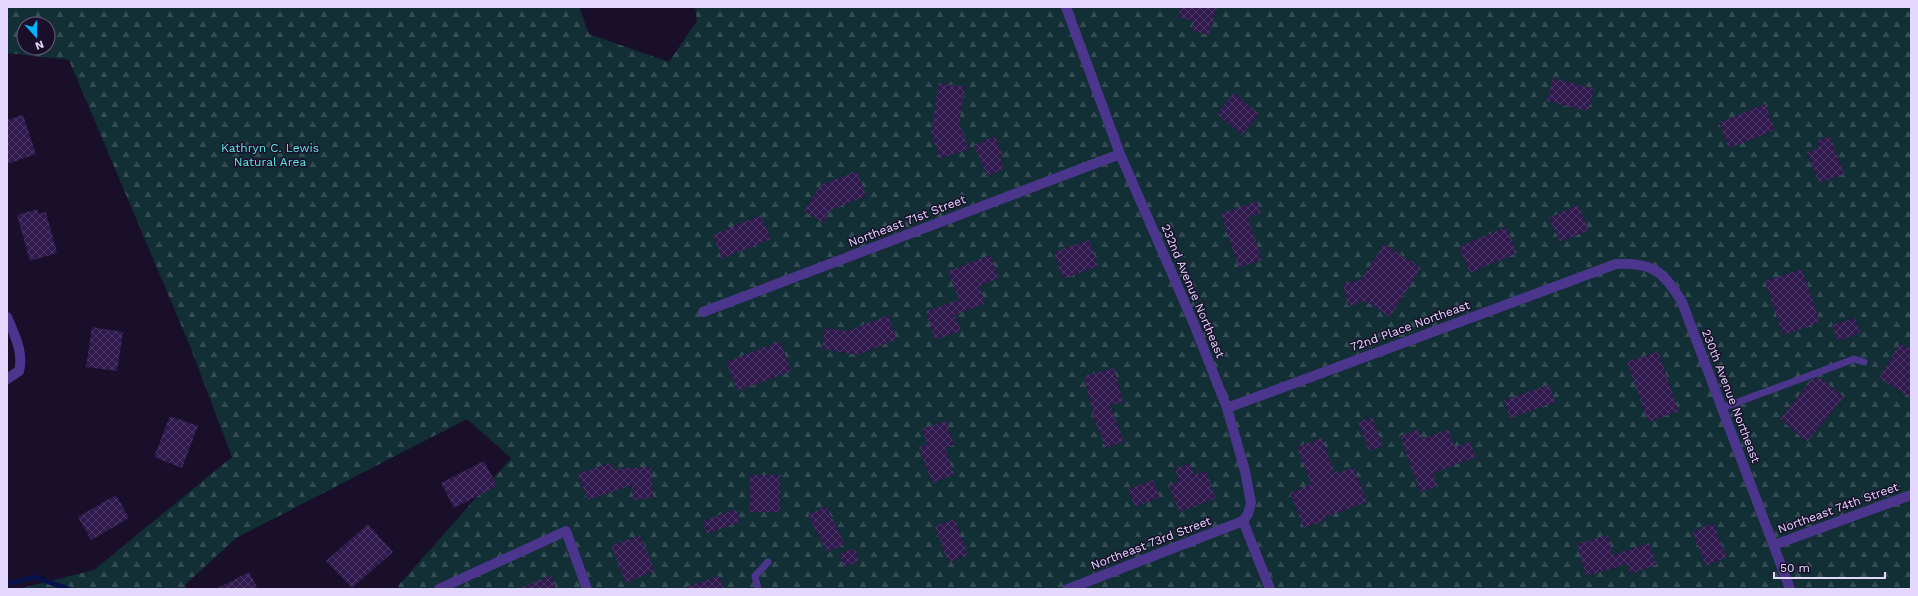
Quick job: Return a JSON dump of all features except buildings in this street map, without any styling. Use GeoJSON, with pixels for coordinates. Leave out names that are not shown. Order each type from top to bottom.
{"type":"FeatureCollection","features":[{"type":"Feature","properties":{"kind":"street","name":"232nd Avenue Northeast"},"geometry":{"type":"LineString","coordinates":[[1066,7],[1120,154],[1194,324],[1227,408],[1245,471],[1251,503],[1248,514],[1243,521]]}},
{"type":"Feature","properties":{"kind":"street","name":"Northeast 71st Street"},"geometry":{"type":"LineString","coordinates":[[703,312],[1120,154]]}},
{"type":"Feature","properties":{"kind":"street","name":"230th Avenue Northeast"},"geometry":{"type":"LineString","coordinates":[[1603,268],[1616,264],[1635,263],[1653,268],[1672,285],[1682,302],[1790,589]]}},
{"type":"Feature","properties":{"kind":"street","name":"72nd Place Northeast"},"geometry":{"type":"LineString","coordinates":[[1227,408],[1603,268]]}},
{"type":"Feature","properties":{"kind":"street"},"geometry":{"type":"LineString","coordinates":[[7,317],[21,352],[22,363],[19,371],[7,379]]}},
{"type":"Feature","properties":{"kind":"street","name":"Northeast 74th Street"},"geometry":{"type":"LineString","coordinates":[[1774,545],[1911,495]]}},
{"type":"Feature","properties":{"kind":"street"},"geometry":{"type":"LineString","coordinates":[[1243,521],[1270,589]]}},
{"type":"Feature","properties":{"kind":"street","name":"Northeast 73rd Street"},"geometry":{"type":"LineString","coordinates":[[1068,589],[1243,521]]}},
{"type":"Feature","properties":{"kind":"street"},"geometry":{"type":"LineString","coordinates":[[439,589],[566,531],[586,589]]}},
{"type":"Feature","properties":{"kind":"lane"},"geometry":{"type":"LineString","coordinates":[[1722,408],[1854,358],[1864,362]]}},
{"type":"Feature","properties":{"kind":"lane"},"geometry":{"type":"LineString","coordinates":[[758,589],[755,576],[768,562]]}},
{"type":"Feature","properties":{"kind":"green space","name":"Kathryn C. Lewis Natural Area"},"geometry":{"type":"Polygon","coordinates":[[[7,7],[579,7],[589,34],[669,62],[697,21],[695,7],[1911,7],[1911,589],[401,589],[398,586],[511,458],[467,419],[236,538],[185,585],[187,589],[18,589],[94,570],[232,457],[190,346],[69,60],[34,56],[56,56],[56,16],[16,16],[16,54],[7,53],[7,7]]]}},
{"type":"Feature","properties":{"kind":"waterway"},"geometry":{"type":"LineString","coordinates":[[7,584],[34,577],[69,589]]}}]}
